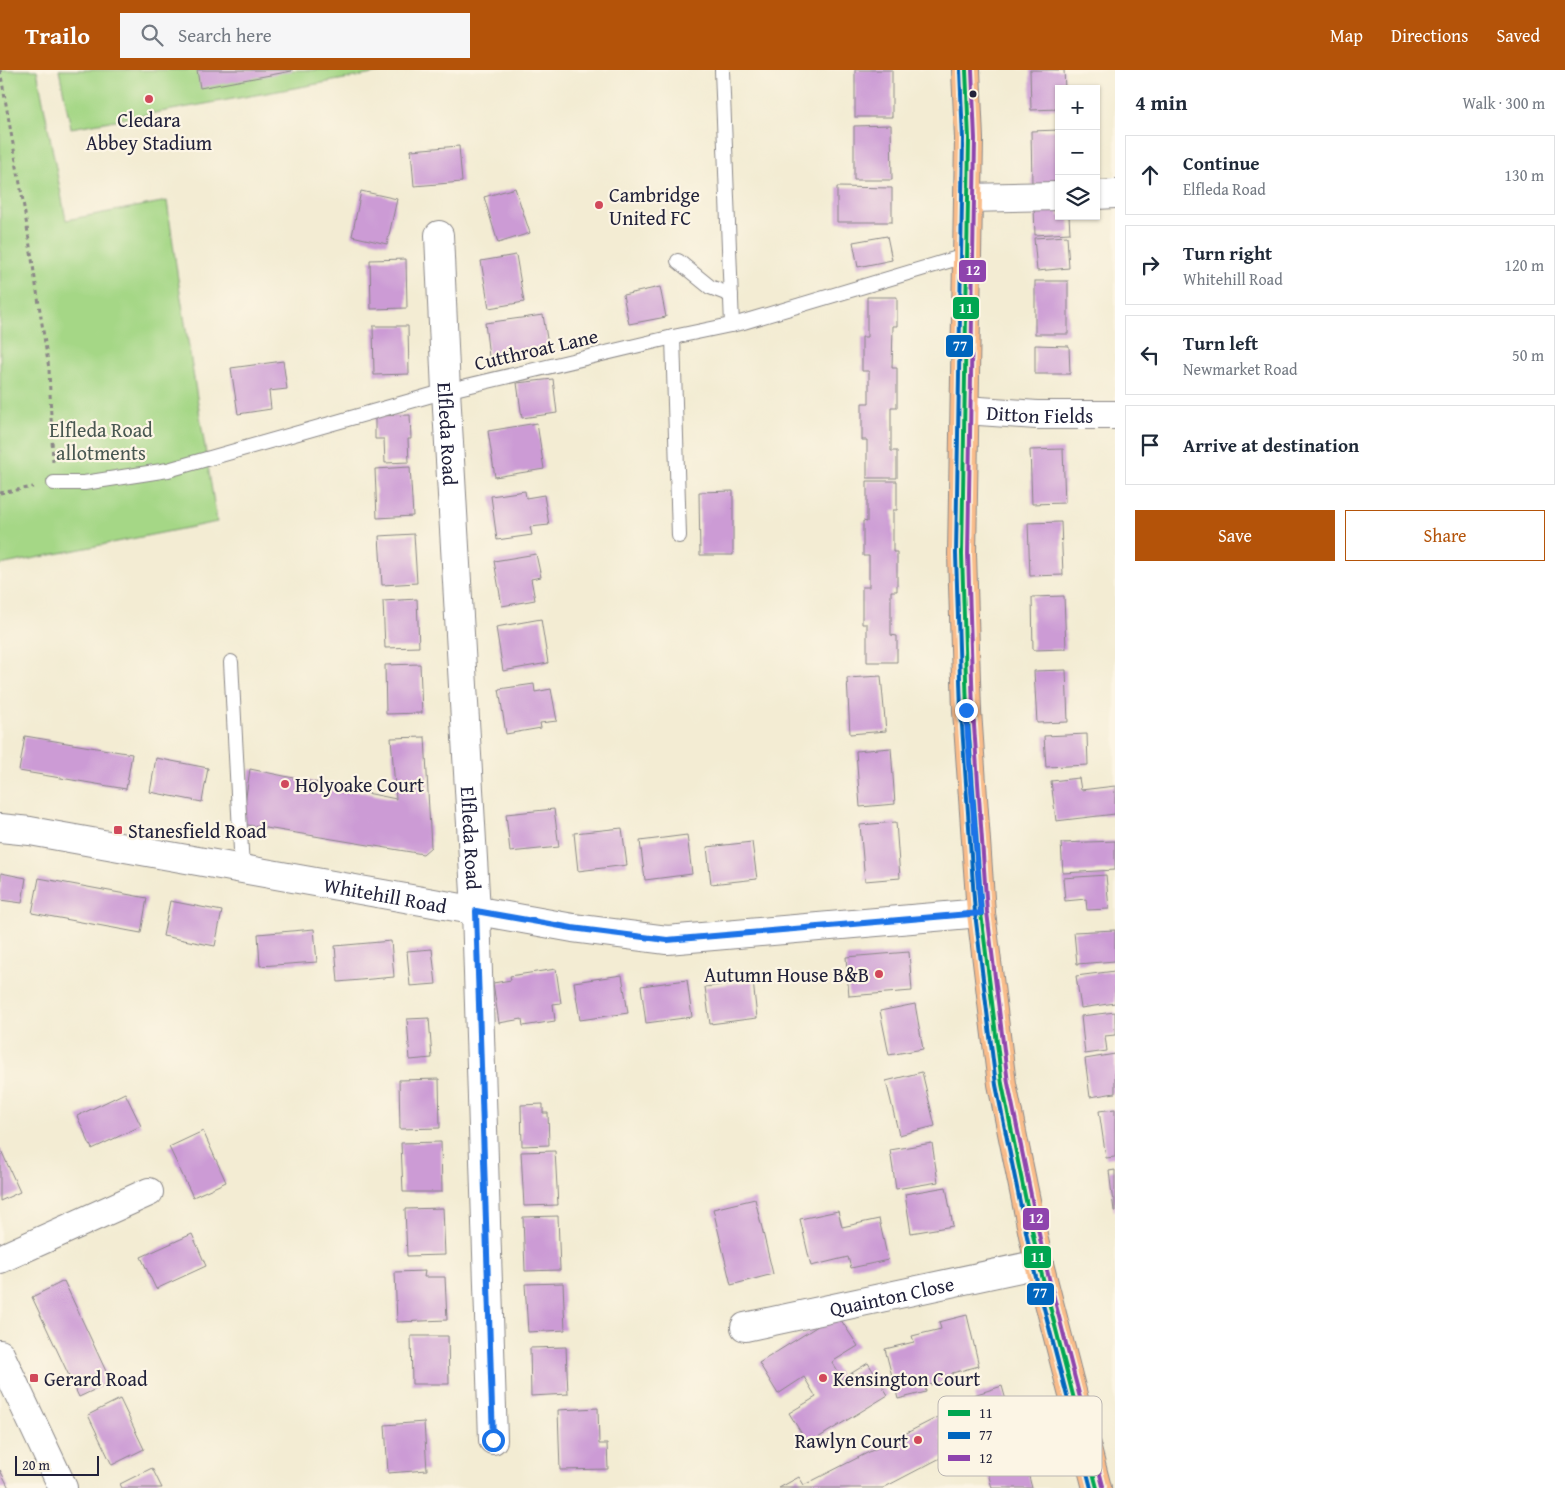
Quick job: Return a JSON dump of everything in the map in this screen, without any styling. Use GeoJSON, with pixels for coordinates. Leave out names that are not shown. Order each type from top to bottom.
{"type":"FeatureCollection","features":[{"type":"Feature","properties":{"kind":"main road"},"geometry":{"type":"LineString","coordinates":[[966,70],[969,139],[962,554],[966,710],[981,913],[1002,1084],[1039,1264],[1073,1396]]}},
{"type":"Feature","properties":{"kind":"street"},"geometry":{"type":"LineString","coordinates":[[1100,195],[1115,194]]}},
{"type":"Feature","properties":{"kind":"street"},"geometry":{"type":"LineString","coordinates":[[968,198],[1055,196]]}},
{"type":"Feature","properties":{"kind":"street","name":"Elfleda Road"},"geometry":{"type":"LineString","coordinates":[[439,235],[446,391],[476,911],[493,1440]]}},
{"type":"Feature","properties":{"kind":"street","name":"Ditton Fields"},"geometry":{"type":"LineString","coordinates":[[965,410],[1037,416],[1115,415]]}},
{"type":"Feature","properties":{"kind":"street","name":"Whitehill Road"},"geometry":{"type":"LineString","coordinates":[[0,828],[30,831],[572,928],[667,940],[981,913]]}},
{"type":"Feature","properties":{"kind":"street"},"geometry":{"type":"LineString","coordinates":[[0,1259],[149,1192]]}},
{"type":"Feature","properties":{"kind":"street","name":"Quainton Close"},"geometry":{"type":"LineString","coordinates":[[745,1327],[1039,1264]]}},
{"type":"Feature","properties":{"kind":"street"},"geometry":{"type":"LineString","coordinates":[[3,1367],[64,1488]]}},
{"type":"Feature","properties":{"kind":"lane"},"geometry":{"type":"LineString","coordinates":[[722,70],[732,325]]}},
{"type":"Feature","properties":{"kind":"lane","name":"Cutthroat Lane"},"geometry":{"type":"LineString","coordinates":[[54,483],[84,483],[168,470],[446,391],[673,337],[732,325],[968,255]]}},
{"type":"Feature","properties":{"kind":"lane"},"geometry":{"type":"LineString","coordinates":[[678,261],[710,287],[731,295]]}},
{"type":"Feature","properties":{"kind":"lane"},"geometry":{"type":"LineString","coordinates":[[673,337],[679,536]]}},
{"type":"Feature","properties":{"kind":"lane"},"geometry":{"type":"LineString","coordinates":[[231,662],[242,869]]}},
{"type":"Feature","properties":{"kind":"path"},"geometry":{"type":"LineString","coordinates":[[0,70],[23,201],[48,368],[54,483],[0,492]]}},
{"type":"Feature","properties":{"kind":"green space","name":"Elfleda Road allotments"},"geometry":{"type":"Polygon","coordinates":[[[0,70],[37,70],[66,220],[167,201],[217,522],[0,565],[0,70]]]}},
{"type":"Feature","properties":{"kind":"green space","name":"Cledara Abbey Stadium"},"geometry":{"type":"Polygon","coordinates":[[[59,70],[395,70],[71,128],[59,70]]]}},
{"type":"Feature","properties":{"kind":"building"},"geometry":{"type":"Polygon","coordinates":[[[197,70],[292,70],[292,71],[200,88],[197,70]]]}},
{"type":"Feature","properties":{"kind":"building"},"geometry":{"type":"Polygon","coordinates":[[[855,70],[892,70],[892,117],[855,117],[855,70]]]}},
{"type":"Feature","properties":{"kind":"building"},"geometry":{"type":"Polygon","coordinates":[[[1030,70],[1064,70],[1065,85],[1055,85],[1055,109],[1031,110],[1030,70]]]}},
{"type":"Feature","properties":{"kind":"building"},"geometry":{"type":"Polygon","coordinates":[[[891,125],[892,180],[854,180],[854,126],[891,125]]]}},
{"type":"Feature","properties":{"kind":"building"},"geometry":{"type":"Polygon","coordinates":[[[1055,130],[1055,185],[1032,185],[1031,131],[1055,130]]]}},
{"type":"Feature","properties":{"kind":"building"},"geometry":{"type":"Polygon","coordinates":[[[459,146],[462,182],[414,186],[411,150],[459,146]]]}},
{"type":"Feature","properties":{"kind":"building"},"geometry":{"type":"Polygon","coordinates":[[[837,187],[892,188],[892,222],[837,222],[837,187]]]}},
{"type":"Feature","properties":{"kind":"building"},"geometry":{"type":"Polygon","coordinates":[[[515,188],[530,233],[498,243],[484,197],[515,188]]]}},
{"type":"Feature","properties":{"kind":"building"},"geometry":{"type":"Polygon","coordinates":[[[361,191],[397,199],[387,244],[352,236],[361,191]]]}},
{"type":"Feature","properties":{"kind":"building"},"geometry":{"type":"Polygon","coordinates":[[[1055,206],[1055,220],[1069,220],[1070,233],[1035,235],[1034,207],[1055,206]]]}},
{"type":"Feature","properties":{"kind":"building"},"geometry":{"type":"Polygon","coordinates":[[[887,236],[892,260],[858,267],[853,242],[887,236]]]}},
{"type":"Feature","properties":{"kind":"building"},"geometry":{"type":"Polygon","coordinates":[[[1067,236],[1069,268],[1037,271],[1034,238],[1067,236]]]}},
{"type":"Feature","properties":{"kind":"building"},"geometry":{"type":"Polygon","coordinates":[[[516,255],[524,302],[489,308],[481,261],[516,255]]]}},
{"type":"Feature","properties":{"kind":"building"},"geometry":{"type":"Polygon","coordinates":[[[406,259],[407,308],[371,309],[370,260],[406,259]]]}},
{"type":"Feature","properties":{"kind":"building"},"geometry":{"type":"Polygon","coordinates":[[[1035,281],[1068,281],[1068,334],[1035,334],[1035,281]]]}},
{"type":"Feature","properties":{"kind":"building"},"geometry":{"type":"Polygon","coordinates":[[[660,287],[666,317],[629,324],[623,295],[660,287]]]}},
{"type":"Feature","properties":{"kind":"building"},"geometry":{"type":"Polygon","coordinates":[[[867,297],[897,297],[897,326],[893,326],[892,368],[897,368],[897,407],[891,407],[891,451],[897,451],[897,478],[867,478],[867,440],[862,440],[862,403],[869,403],[869,371],[862,371],[862,337],[867,337],[867,297]]]}},
{"type":"Feature","properties":{"kind":"building"},"geometry":{"type":"Polygon","coordinates":[[[543,315],[549,350],[489,357],[485,323],[543,315]]]}},
{"type":"Feature","properties":{"kind":"building"},"geometry":{"type":"Polygon","coordinates":[[[373,326],[408,326],[409,374],[374,375],[373,326]]]}},
{"type":"Feature","properties":{"kind":"building"},"geometry":{"type":"Polygon","coordinates":[[[1035,345],[1069,346],[1070,374],[1035,374],[1035,345]]]}},
{"type":"Feature","properties":{"kind":"building"},"geometry":{"type":"Polygon","coordinates":[[[283,361],[287,389],[269,391],[271,409],[238,414],[231,368],[283,361]]]}},
{"type":"Feature","properties":{"kind":"building"},"geometry":{"type":"Polygon","coordinates":[[[553,379],[557,413],[522,418],[517,383],[553,379]]]}},
{"type":"Feature","properties":{"kind":"building"},"geometry":{"type":"Polygon","coordinates":[[[410,415],[411,439],[408,439],[409,462],[385,463],[384,439],[375,439],[375,416],[410,415]]]}},
{"type":"Feature","properties":{"kind":"building"},"geometry":{"type":"Polygon","coordinates":[[[537,423],[544,469],[495,477],[488,431],[537,423]]]}},
{"type":"Feature","properties":{"kind":"building"},"geometry":{"type":"Polygon","coordinates":[[[1063,449],[1065,503],[1032,504],[1030,450],[1063,449]]]}},
{"type":"Feature","properties":{"kind":"building"},"geometry":{"type":"Polygon","coordinates":[[[410,467],[413,516],[377,518],[375,469],[410,467]]]}},
{"type":"Feature","properties":{"kind":"building"},"geometry":{"type":"Polygon","coordinates":[[[867,481],[897,481],[897,510],[893,510],[893,552],[897,552],[897,591],[891,591],[891,635],[897,636],[897,662],[867,662],[867,624],[862,624],[862,587],[869,587],[869,556],[863,556],[863,521],[867,522],[867,481]]]}},
{"type":"Feature","properties":{"kind":"building"},"geometry":{"type":"Polygon","coordinates":[[[525,491],[526,498],[544,495],[549,525],[530,527],[532,535],[497,540],[491,496],[525,491]]]}},
{"type":"Feature","properties":{"kind":"building"},"geometry":{"type":"Polygon","coordinates":[[[733,491],[733,555],[700,555],[699,492],[733,491]]]}},
{"type":"Feature","properties":{"kind":"building"},"geometry":{"type":"Polygon","coordinates":[[[1061,522],[1063,575],[1030,576],[1028,523],[1061,522]]]}},
{"type":"Feature","properties":{"kind":"building"},"geometry":{"type":"Polygon","coordinates":[[[414,534],[417,583],[382,585],[379,536],[414,534]]]}},
{"type":"Feature","properties":{"kind":"building"},"geometry":{"type":"Polygon","coordinates":[[[536,554],[541,577],[531,579],[535,600],[502,606],[494,561],[536,554]]]}},
{"type":"Feature","properties":{"kind":"building"},"geometry":{"type":"Polygon","coordinates":[[[1064,596],[1066,649],[1033,650],[1032,597],[1064,596]]]}},
{"type":"Feature","properties":{"kind":"building"},"geometry":{"type":"Polygon","coordinates":[[[417,599],[419,647],[385,648],[383,601],[417,599]]]}},
{"type":"Feature","properties":{"kind":"building"},"geometry":{"type":"Polygon","coordinates":[[[541,619],[548,663],[503,671],[496,627],[541,619]]]}},
{"type":"Feature","properties":{"kind":"building"},"geometry":{"type":"Polygon","coordinates":[[[420,664],[422,713],[386,714],[385,665],[420,664]]]}},
{"type":"Feature","properties":{"kind":"building"},"geometry":{"type":"Polygon","coordinates":[[[1066,670],[1068,722],[1037,723],[1034,671],[1066,670]]]}},
{"type":"Feature","properties":{"kind":"building"},"geometry":{"type":"Polygon","coordinates":[[[881,676],[886,731],[850,734],[847,678],[881,676]]]}},
{"type":"Feature","properties":{"kind":"building"},"geometry":{"type":"Polygon","coordinates":[[[534,684],[535,692],[551,689],[557,721],[540,723],[541,728],[506,734],[499,689],[534,684]]]}},
{"type":"Feature","properties":{"kind":"building"},"geometry":{"type":"Polygon","coordinates":[[[1087,734],[1088,765],[1046,767],[1044,736],[1087,734]]]}},
{"type":"Feature","properties":{"kind":"building"},"geometry":{"type":"Polygon","coordinates":[[[25,736],[132,754],[126,789],[19,771],[25,736]]]}},
{"type":"Feature","properties":{"kind":"building","name":"Holyoake Court"},"geometry":{"type":"Polygon","coordinates":[[[425,737],[431,847],[423,854],[242,824],[250,769],[396,799],[391,738],[425,737]]]}},
{"type":"Feature","properties":{"kind":"building"},"geometry":{"type":"Polygon","coordinates":[[[891,748],[895,804],[860,807],[856,751],[891,748]]]}},
{"type":"Feature","properties":{"kind":"building"},"geometry":{"type":"Polygon","coordinates":[[[156,758],[208,768],[202,802],[150,792],[156,758]]]}},
{"type":"Feature","properties":{"kind":"building"},"geometry":{"type":"Polygon","coordinates":[[[1079,778],[1081,790],[1115,786],[1115,814],[1056,821],[1051,781],[1079,778]]]}},
{"type":"Feature","properties":{"kind":"building"},"geometry":{"type":"Polygon","coordinates":[[[554,809],[559,847],[510,852],[506,814],[554,809]]]}},
{"type":"Feature","properties":{"kind":"building"},"geometry":{"type":"Polygon","coordinates":[[[896,822],[900,878],[865,881],[860,825],[896,822]]]}},
{"type":"Feature","properties":{"kind":"building"},"geometry":{"type":"Polygon","coordinates":[[[622,828],[627,865],[578,871],[574,833],[622,828]]]}},
{"type":"Feature","properties":{"kind":"building"},"geometry":{"type":"Polygon","coordinates":[[[687,835],[692,874],[645,880],[640,841],[687,835]]]}},
{"type":"Feature","properties":{"kind":"building"},"geometry":{"type":"Polygon","coordinates":[[[1115,841],[1115,870],[1063,873],[1061,843],[1115,841]]]}},
{"type":"Feature","properties":{"kind":"building"},"geometry":{"type":"Polygon","coordinates":[[[752,842],[757,879],[711,884],[707,847],[752,842]]]}},
{"type":"Feature","properties":{"kind":"building"},"geometry":{"type":"Polygon","coordinates":[[[1,873],[26,878],[22,903],[0,900],[1,873]]]}},
{"type":"Feature","properties":{"kind":"building"},"geometry":{"type":"Polygon","coordinates":[[[1106,875],[1109,909],[1087,910],[1086,899],[1065,901],[1063,878],[1106,875]]]}},
{"type":"Feature","properties":{"kind":"building"},"geometry":{"type":"Polygon","coordinates":[[[39,878],[147,898],[141,933],[32,913],[39,878]]]}},
{"type":"Feature","properties":{"kind":"building"},"geometry":{"type":"Polygon","coordinates":[[[170,901],[222,911],[215,946],[163,936],[170,901]]]}},
{"type":"Feature","properties":{"kind":"building"},"geometry":{"type":"Polygon","coordinates":[[[314,929],[317,962],[260,966],[258,934],[314,929]]]}},
{"type":"Feature","properties":{"kind":"building"},"geometry":{"type":"Polygon","coordinates":[[[1115,930],[1115,961],[1077,964],[1074,932],[1115,930]]]}},
{"type":"Feature","properties":{"kind":"building"},"geometry":{"type":"Polygon","coordinates":[[[391,941],[394,977],[338,982],[335,946],[391,941]]]}},
{"type":"Feature","properties":{"kind":"building"},"geometry":{"type":"Polygon","coordinates":[[[432,949],[436,984],[410,986],[407,951],[432,949]]]}},
{"type":"Feature","properties":{"kind":"building","name":"Autumn House B&B"},"geometry":{"type":"Polygon","coordinates":[[[909,952],[912,991],[849,996],[846,957],[909,952]]]}},
{"type":"Feature","properties":{"kind":"building"},"geometry":{"type":"Polygon","coordinates":[[[556,969],[561,1003],[553,1004],[555,1021],[523,1026],[522,1019],[499,1023],[493,983],[511,980],[510,976],[556,969]]]}},
{"type":"Feature","properties":{"kind":"building"},"geometry":{"type":"Polygon","coordinates":[[[1115,971],[1115,1003],[1081,1008],[1076,976],[1115,971]]]}},
{"type":"Feature","properties":{"kind":"building"},"geometry":{"type":"Polygon","coordinates":[[[622,975],[628,1013],[580,1020],[574,982],[622,975]]]}},
{"type":"Feature","properties":{"kind":"building"},"geometry":{"type":"Polygon","coordinates":[[[687,980],[692,1017],[646,1023],[641,986],[687,980]]]}},
{"type":"Feature","properties":{"kind":"building"},"geometry":{"type":"Polygon","coordinates":[[[753,981],[757,1018],[710,1024],[705,987],[753,981]]]}},
{"type":"Feature","properties":{"kind":"building"},"geometry":{"type":"Polygon","coordinates":[[[915,1004],[923,1049],[889,1055],[880,1011],[915,1004]]]}},
{"type":"Feature","properties":{"kind":"building"},"geometry":{"type":"Polygon","coordinates":[[[1115,1012],[1115,1035],[1105,1036],[1107,1051],[1085,1054],[1081,1016],[1115,1012]]]}},
{"type":"Feature","properties":{"kind":"building"},"geometry":{"type":"Polygon","coordinates":[[[429,1018],[432,1058],[410,1060],[407,1019],[429,1018]]]}},
{"type":"Feature","properties":{"kind":"building"},"geometry":{"type":"Polygon","coordinates":[[[1115,1054],[1115,1093],[1090,1097],[1085,1059],[1115,1054]]]}},
{"type":"Feature","properties":{"kind":"building"},"geometry":{"type":"Polygon","coordinates":[[[922,1072],[935,1126],[899,1135],[886,1081],[922,1072]]]}},
{"type":"Feature","properties":{"kind":"building"},"geometry":{"type":"Polygon","coordinates":[[[439,1079],[440,1128],[400,1129],[399,1080],[439,1079]]]}},
{"type":"Feature","properties":{"kind":"building"},"geometry":{"type":"Polygon","coordinates":[[[125,1093],[141,1126],[92,1149],[77,1116],[125,1093]]]}},
{"type":"Feature","properties":{"kind":"building"},"geometry":{"type":"Polygon","coordinates":[[[543,1104],[543,1113],[548,1113],[549,1145],[522,1146],[521,1105],[543,1104]]]}},
{"type":"Feature","properties":{"kind":"building"},"geometry":{"type":"Polygon","coordinates":[[[1115,1109],[1115,1157],[1106,1158],[1099,1111],[1115,1109]]]}},
{"type":"Feature","properties":{"kind":"building"},"geometry":{"type":"Polygon","coordinates":[[[203,1131],[226,1182],[193,1197],[169,1147],[203,1131]]]}},
{"type":"Feature","properties":{"kind":"building"},"geometry":{"type":"Polygon","coordinates":[[[441,1142],[442,1192],[403,1192],[401,1143],[441,1142]]]}},
{"type":"Feature","properties":{"kind":"building"},"geometry":{"type":"Polygon","coordinates":[[[932,1143],[938,1182],[896,1189],[890,1150],[932,1143]]]}},
{"type":"Feature","properties":{"kind":"building"},"geometry":{"type":"Polygon","coordinates":[[[0,1148],[20,1192],[0,1201],[0,1148]]]}},
{"type":"Feature","properties":{"kind":"building"},"geometry":{"type":"Polygon","coordinates":[[[555,1151],[558,1205],[524,1206],[521,1152],[555,1151]]]}},
{"type":"Feature","properties":{"kind":"building"},"geometry":{"type":"Polygon","coordinates":[[[1115,1170],[1115,1211],[1114,1211],[1109,1171],[1115,1170]]]}},
{"type":"Feature","properties":{"kind":"building"},"geometry":{"type":"Polygon","coordinates":[[[946,1187],[953,1226],[911,1233],[905,1194],[946,1187]]]}},
{"type":"Feature","properties":{"kind":"building"},"geometry":{"type":"Polygon","coordinates":[[[755,1199],[773,1274],[731,1285],[713,1209],[755,1199]]]}},
{"type":"Feature","properties":{"kind":"building"},"geometry":{"type":"Polygon","coordinates":[[[443,1208],[445,1255],[407,1256],[405,1209],[443,1208]]]}},
{"type":"Feature","properties":{"kind":"building"},"geometry":{"type":"Polygon","coordinates":[[[838,1211],[842,1227],[879,1219],[888,1260],[851,1268],[848,1257],[811,1266],[800,1219],[838,1211]]]}},
{"type":"Feature","properties":{"kind":"building"},"geometry":{"type":"Polygon","coordinates":[[[558,1216],[560,1270],[525,1271],[523,1217],[558,1216]]]}},
{"type":"Feature","properties":{"kind":"building"},"geometry":{"type":"Polygon","coordinates":[[[192,1234],[206,1266],[156,1289],[141,1257],[192,1234]]]}},
{"type":"Feature","properties":{"kind":"building"},"geometry":{"type":"Polygon","coordinates":[[[425,1271],[424,1277],[445,1277],[447,1320],[397,1322],[395,1272],[425,1271]]]}},
{"type":"Feature","properties":{"kind":"building"},"geometry":{"type":"Polygon","coordinates":[[[64,1281],[111,1382],[79,1397],[32,1297],[64,1281]]]}},
{"type":"Feature","properties":{"kind":"building"},"geometry":{"type":"Polygon","coordinates":[[[563,1283],[565,1330],[528,1332],[525,1284],[563,1283]]]}},
{"type":"Feature","properties":{"kind":"building","name":"Kensington Court"},"geometry":{"type":"Polygon","coordinates":[[[837,1314],[858,1346],[832,1362],[842,1379],[868,1363],[888,1395],[808,1444],[789,1413],[816,1397],[804,1377],[778,1394],[759,1363],[837,1314]]]}},
{"type":"Feature","properties":{"kind":"building"},"geometry":{"type":"Polygon","coordinates":[[[967,1315],[979,1366],[952,1373],[953,1379],[925,1386],[926,1392],[898,1399],[885,1349],[914,1342],[912,1336],[941,1329],[939,1322],[967,1315]]]}},
{"type":"Feature","properties":{"kind":"building"},"geometry":{"type":"Polygon","coordinates":[[[411,1336],[448,1336],[449,1384],[412,1384],[411,1336]]]}},
{"type":"Feature","properties":{"kind":"building"},"geometry":{"type":"Polygon","coordinates":[[[566,1347],[568,1394],[531,1396],[530,1348],[566,1347]]]}},
{"type":"Feature","properties":{"kind":"building"},"geometry":{"type":"Polygon","coordinates":[[[1002,1386],[1005,1396],[974,1396],[1002,1386]]]}},
{"type":"Feature","properties":{"kind":"building"},"geometry":{"type":"Polygon","coordinates":[[[120,1399],[144,1449],[112,1465],[88,1415],[120,1399]]]}},
{"type":"Feature","properties":{"kind":"building"},"geometry":{"type":"Polygon","coordinates":[[[598,1408],[599,1444],[607,1444],[608,1469],[560,1470],[558,1410],[598,1408]]]}},
{"type":"Feature","properties":{"kind":"building"},"geometry":{"type":"Polygon","coordinates":[[[938,1417],[938,1459],[883,1488],[779,1488],[799,1477],[804,1485],[938,1417]]]}},
{"type":"Feature","properties":{"kind":"building"},"geometry":{"type":"Polygon","coordinates":[[[424,1422],[427,1470],[388,1473],[385,1425],[424,1422]]]}},
{"type":"Feature","properties":{"kind":"building"},"geometry":{"type":"Polygon","coordinates":[[[152,1468],[162,1488],[122,1488],[120,1484],[152,1468]]]}},
{"type":"Feature","properties":{"kind":"building"},"geometry":{"type":"Polygon","coordinates":[[[0,1470],[9,1488],[0,1488],[0,1470]]]}},
{"type":"Feature","properties":{"kind":"building"},"geometry":{"type":"Polygon","coordinates":[[[989,1476],[1029,1476],[1032,1488],[992,1488],[989,1476]]]}},
{"type":"Feature","properties":{"kind":"transit line","name":"77"},"geometry":{"type":"LineString","coordinates":[[960,70],[963,139],[956,554],[961,711],[975,913],[996,1085],[1033,1266],[1067,1396]]}},
{"type":"Feature","properties":{"kind":"transit line","name":"11"},"geometry":{"type":"LineString","coordinates":[[966,70],[969,139],[962,554],[967,711],[981,913],[1002,1084],[1039,1264],[1073,1396]]}},
{"type":"Feature","properties":{"kind":"transit line","name":"12"},"geometry":{"type":"LineString","coordinates":[[972,70],[975,139],[968,554],[973,711],[987,912],[1008,1083],[1045,1263],[1080,1396]]}},
{"type":"Feature","properties":{"kind":"transit line","name":"77"},"geometry":{"type":"LineString","coordinates":[[1088,1476],[1091,1488]]}},
{"type":"Feature","properties":{"kind":"transit line","name":"11"},"geometry":{"type":"LineString","coordinates":[[1094,1476],[1097,1488]]}},
{"type":"Feature","properties":{"kind":"transit line","name":"12"},"geometry":{"type":"LineString","coordinates":[[1100,1476],[1103,1486]]}},
{"type":"Feature","properties":{"kind":"place","name":"Cledara Abbey Stadium"},"geometry":{"type":"Point","coordinates":[149,99]}},
{"type":"Feature","properties":{"kind":"place","name":"Cambridge United FC"},"geometry":{"type":"Point","coordinates":[599,205]}},
{"type":"Feature","properties":{"kind":"place","name":"Holyoake Court"},"geometry":{"type":"Point","coordinates":[285,784]}},
{"type":"Feature","properties":{"kind":"place","name":"Stanesfield Road"},"geometry":{"type":"Point","coordinates":[118,830]}},
{"type":"Feature","properties":{"kind":"place","name":"Autumn House B&B"},"geometry":{"type":"Point","coordinates":[879,974]}},
{"type":"Feature","properties":{"kind":"place","name":"Gerard Road"},"geometry":{"type":"Point","coordinates":[34,1378]}},
{"type":"Feature","properties":{"kind":"place","name":"Kensington Court"},"geometry":{"type":"Point","coordinates":[823,1378]}},
{"type":"Feature","properties":{"kind":"place","name":"Rawlyn Court"},"geometry":{"type":"Point","coordinates":[918,1440]}},
{"type":"Feature","properties":{"kind":"route"},"geometry":{"type":"LineString","coordinates":[[493,1440],[476,911],[572,928],[667,940],[981,913],[966,710]]}}]}
